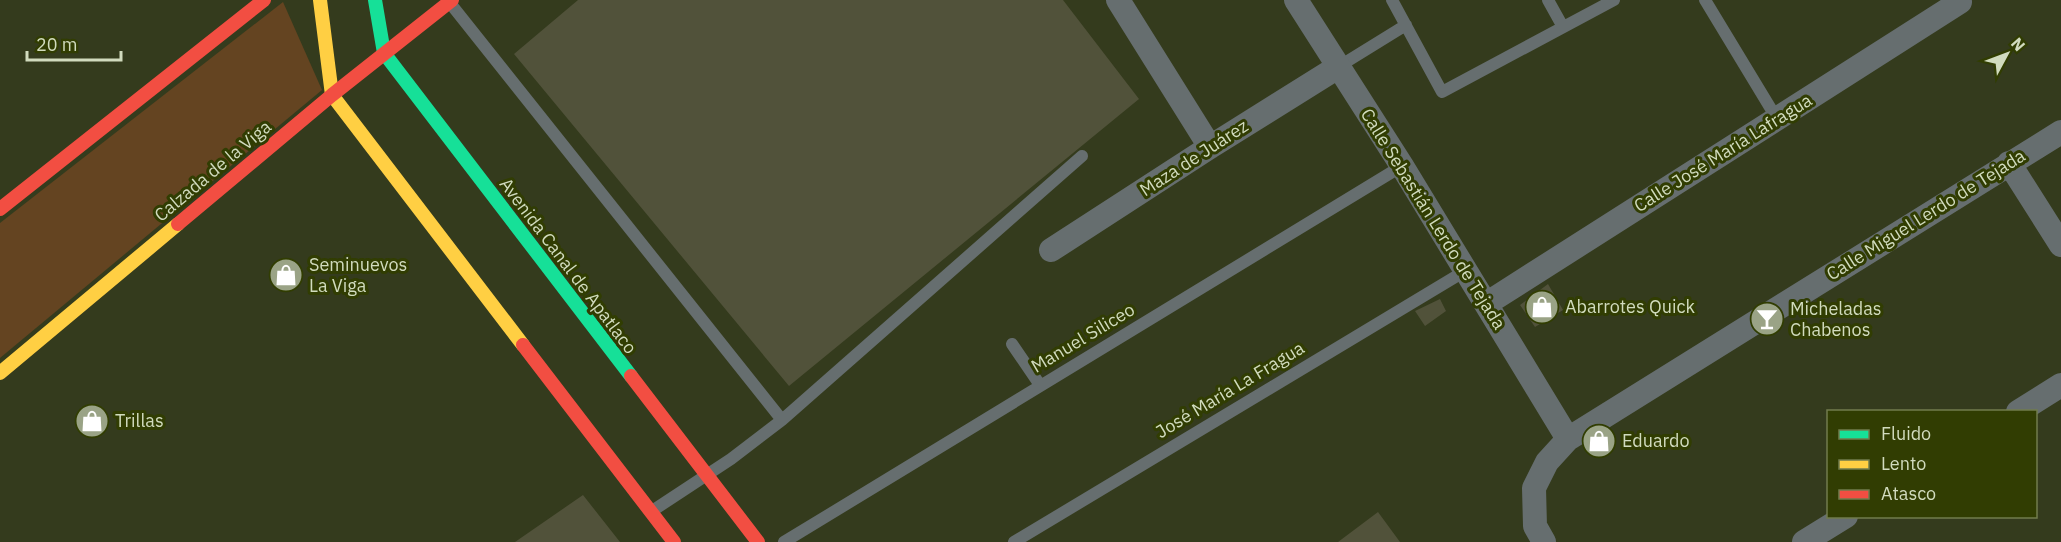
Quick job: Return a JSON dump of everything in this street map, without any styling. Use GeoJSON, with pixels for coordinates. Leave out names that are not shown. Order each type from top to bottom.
{"type":"FeatureCollection","features":[{"type":"Feature","properties":{"kind":"street"},"geometry":{"type":"LineString","coordinates":[[0,209],[264,0]]}},
{"type":"Feature","properties":{"kind":"street"},"geometry":{"type":"LineString","coordinates":[[320,0],[332,95],[674,542]]}},
{"type":"Feature","properties":{"kind":"street","name":"Avenida Canal de Apatlaco"},"geometry":{"type":"LineString","coordinates":[[375,0],[384,53],[705,476],[758,542]]}},
{"type":"Feature","properties":{"kind":"street"},"geometry":{"type":"LineString","coordinates":[[1118,0],[1210,147]]}},
{"type":"Feature","properties":{"kind":"street","name":"Calle Sebastián Lerdo de Tejada"},"geometry":{"type":"LineString","coordinates":[[1296,0],[1402,166],[1568,439]]}},
{"type":"Feature","properties":{"kind":"street","name":"Calzada de la Viga"},"geometry":{"type":"LineString","coordinates":[[0,373],[332,95],[450,1]]}},
{"type":"Feature","properties":{"kind":"street","name":"Calle José María Lafragua"},"geometry":{"type":"LineString","coordinates":[[1486,304],[1959,1]]}},
{"type":"Feature","properties":{"kind":"street","name":"Maza de Juárez"},"geometry":{"type":"LineString","coordinates":[[1051,250],[1338,67]]}},
{"type":"Feature","properties":{"kind":"street","name":"Calle Miguel Lerdo de Tejada"},"geometry":{"type":"LineString","coordinates":[[1544,542],[1534,526],[1534,488],[1547,462],[1568,439],[2061,132]]}},
{"type":"Feature","properties":{"kind":"street"},"geometry":{"type":"LineString","coordinates":[[2010,163],[2061,244]]}},
{"type":"Feature","properties":{"kind":"street"},"geometry":{"type":"LineString","coordinates":[[2020,410],[2061,385]]}},
{"type":"Feature","properties":{"kind":"street"},"geometry":{"type":"LineString","coordinates":[[1804,542],[1843,518]]}},
{"type":"Feature","properties":{"kind":"lane"},"geometry":{"type":"LineString","coordinates":[[1392,0],[1442,92],[1614,0]]}},
{"type":"Feature","properties":{"kind":"lane"},"geometry":{"type":"LineString","coordinates":[[1548,0],[1563,27]]}},
{"type":"Feature","properties":{"kind":"lane"},"geometry":{"type":"LineString","coordinates":[[1705,0],[1777,119]]}},
{"type":"Feature","properties":{"kind":"lane"},"geometry":{"type":"LineString","coordinates":[[450,1],[782,420]]}},
{"type":"Feature","properties":{"kind":"lane"},"geometry":{"type":"LineString","coordinates":[[1338,67],[1406,25]]}},
{"type":"Feature","properties":{"kind":"lane"},"geometry":{"type":"LineString","coordinates":[[651,512],[782,420],[1082,156]]}},
{"type":"Feature","properties":{"kind":"lane","name":"Manuel Siliceo"},"geometry":{"type":"LineString","coordinates":[[784,542],[1402,166]]}},
{"type":"Feature","properties":{"kind":"lane","name":"José María La Fragua"},"geometry":{"type":"LineString","coordinates":[[1014,542],[1465,271]]}},
{"type":"Feature","properties":{"kind":"lane"},"geometry":{"type":"LineString","coordinates":[[1012,344],[1040,385]]}},
{"type":"Feature","properties":{"kind":"shaded area"},"geometry":{"type":"Polygon","coordinates":[[[283,2],[322,90],[0,358],[0,223],[283,2]]]}},
{"type":"Feature","properties":{"kind":"building"},"geometry":{"type":"Polygon","coordinates":[[[578,0],[1063,0],[1139,99],[789,386],[514,54],[578,0]]]}},
{"type":"Feature","properties":{"kind":"building","name":"Abarrotes Quick"},"geometry":{"type":"Polygon","coordinates":[[[1548,284],[1563,310],[1535,327],[1520,305],[1548,284]]]}},
{"type":"Feature","properties":{"kind":"building"},"geometry":{"type":"Polygon","coordinates":[[[1440,299],[1446,311],[1425,326],[1415,311],[1440,299]]]}},
{"type":"Feature","properties":{"kind":"building"},"geometry":{"type":"Polygon","coordinates":[[[583,495],[620,542],[515,542],[583,495]]]}},
{"type":"Feature","properties":{"kind":"building"},"geometry":{"type":"Polygon","coordinates":[[[1378,512],[1400,542],[1338,542],[1378,512]]]}},
{"type":"Feature","properties":{"kind":"traffic: fast"},"geometry":{"type":"LineString","coordinates":[[375,0],[384,53],[631,376]]}},
{"type":"Feature","properties":{"kind":"traffic: slow"},"geometry":{"type":"LineString","coordinates":[[320,0],[332,95],[523,345]]}},
{"type":"Feature","properties":{"kind":"traffic: slow"},"geometry":{"type":"LineString","coordinates":[[0,373],[178,224]]}},
{"type":"Feature","properties":{"kind":"traffic: jam"},"geometry":{"type":"LineString","coordinates":[[0,209],[264,0]]}},
{"type":"Feature","properties":{"kind":"traffic: jam"},"geometry":{"type":"LineString","coordinates":[[178,224],[332,95],[452,0]]}},
{"type":"Feature","properties":{"kind":"traffic: jam"},"geometry":{"type":"LineString","coordinates":[[523,345],[674,542]]}},
{"type":"Feature","properties":{"kind":"traffic: jam"},"geometry":{"type":"LineString","coordinates":[[631,376],[758,542]]}},
{"type":"Feature","properties":{"kind":"place","name":"Seminuevos La Viga"},"geometry":{"type":"Point","coordinates":[286,275]}},
{"type":"Feature","properties":{"kind":"place","name":"Abarrotes Quick"},"geometry":{"type":"Point","coordinates":[1542,307]}},
{"type":"Feature","properties":{"kind":"place","name":"Micheladas Chabenos"},"geometry":{"type":"Point","coordinates":[1767,319]}},
{"type":"Feature","properties":{"kind":"place","name":"Trillas"},"geometry":{"type":"Point","coordinates":[92,421]}},
{"type":"Feature","properties":{"kind":"place","name":"Eduardo"},"geometry":{"type":"Point","coordinates":[1599,441]}}]}
